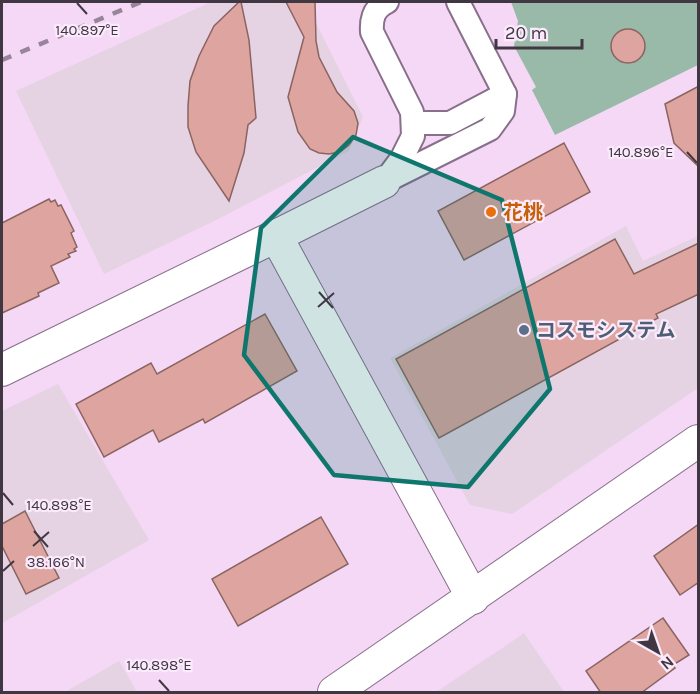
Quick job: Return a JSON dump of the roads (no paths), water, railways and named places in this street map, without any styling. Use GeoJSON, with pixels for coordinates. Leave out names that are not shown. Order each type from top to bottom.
{"type":"FeatureCollection","features":[{"type":"Feature","properties":{"kind":"street"},"geometry":{"type":"LineString","coordinates":[[384,182],[402,158],[413,136],[412,112],[372,32],[371,18],[380,5],[387,2]]}},
{"type":"Feature","properties":{"kind":"street"},"geometry":{"type":"LineString","coordinates":[[2,370],[490,129],[503,111],[505,94],[458,2]]}},
{"type":"Feature","properties":{"kind":"street"},"geometry":{"type":"LineString","coordinates":[[412,123],[450,123],[505,94]]}},
{"type":"Feature","properties":{"kind":"street"},"geometry":{"type":"LineString","coordinates":[[276,236],[473,598]]}},
{"type":"Feature","properties":{"kind":"street"},"geometry":{"type":"LineString","coordinates":[[334,693],[699,441]]}},
{"type":"Feature","properties":{"kind":"railway"},"geometry":{"type":"LineString","coordinates":[[2,60],[141,2]]}},
{"type":"Feature","properties":{"kind":"place","name":"花桃"},"geometry":{"type":"Point","coordinates":[491,212]}},
{"type":"Feature","properties":{"kind":"place","name":"コスモシステム"},"geometry":{"type":"Point","coordinates":[524,330]}}]}
